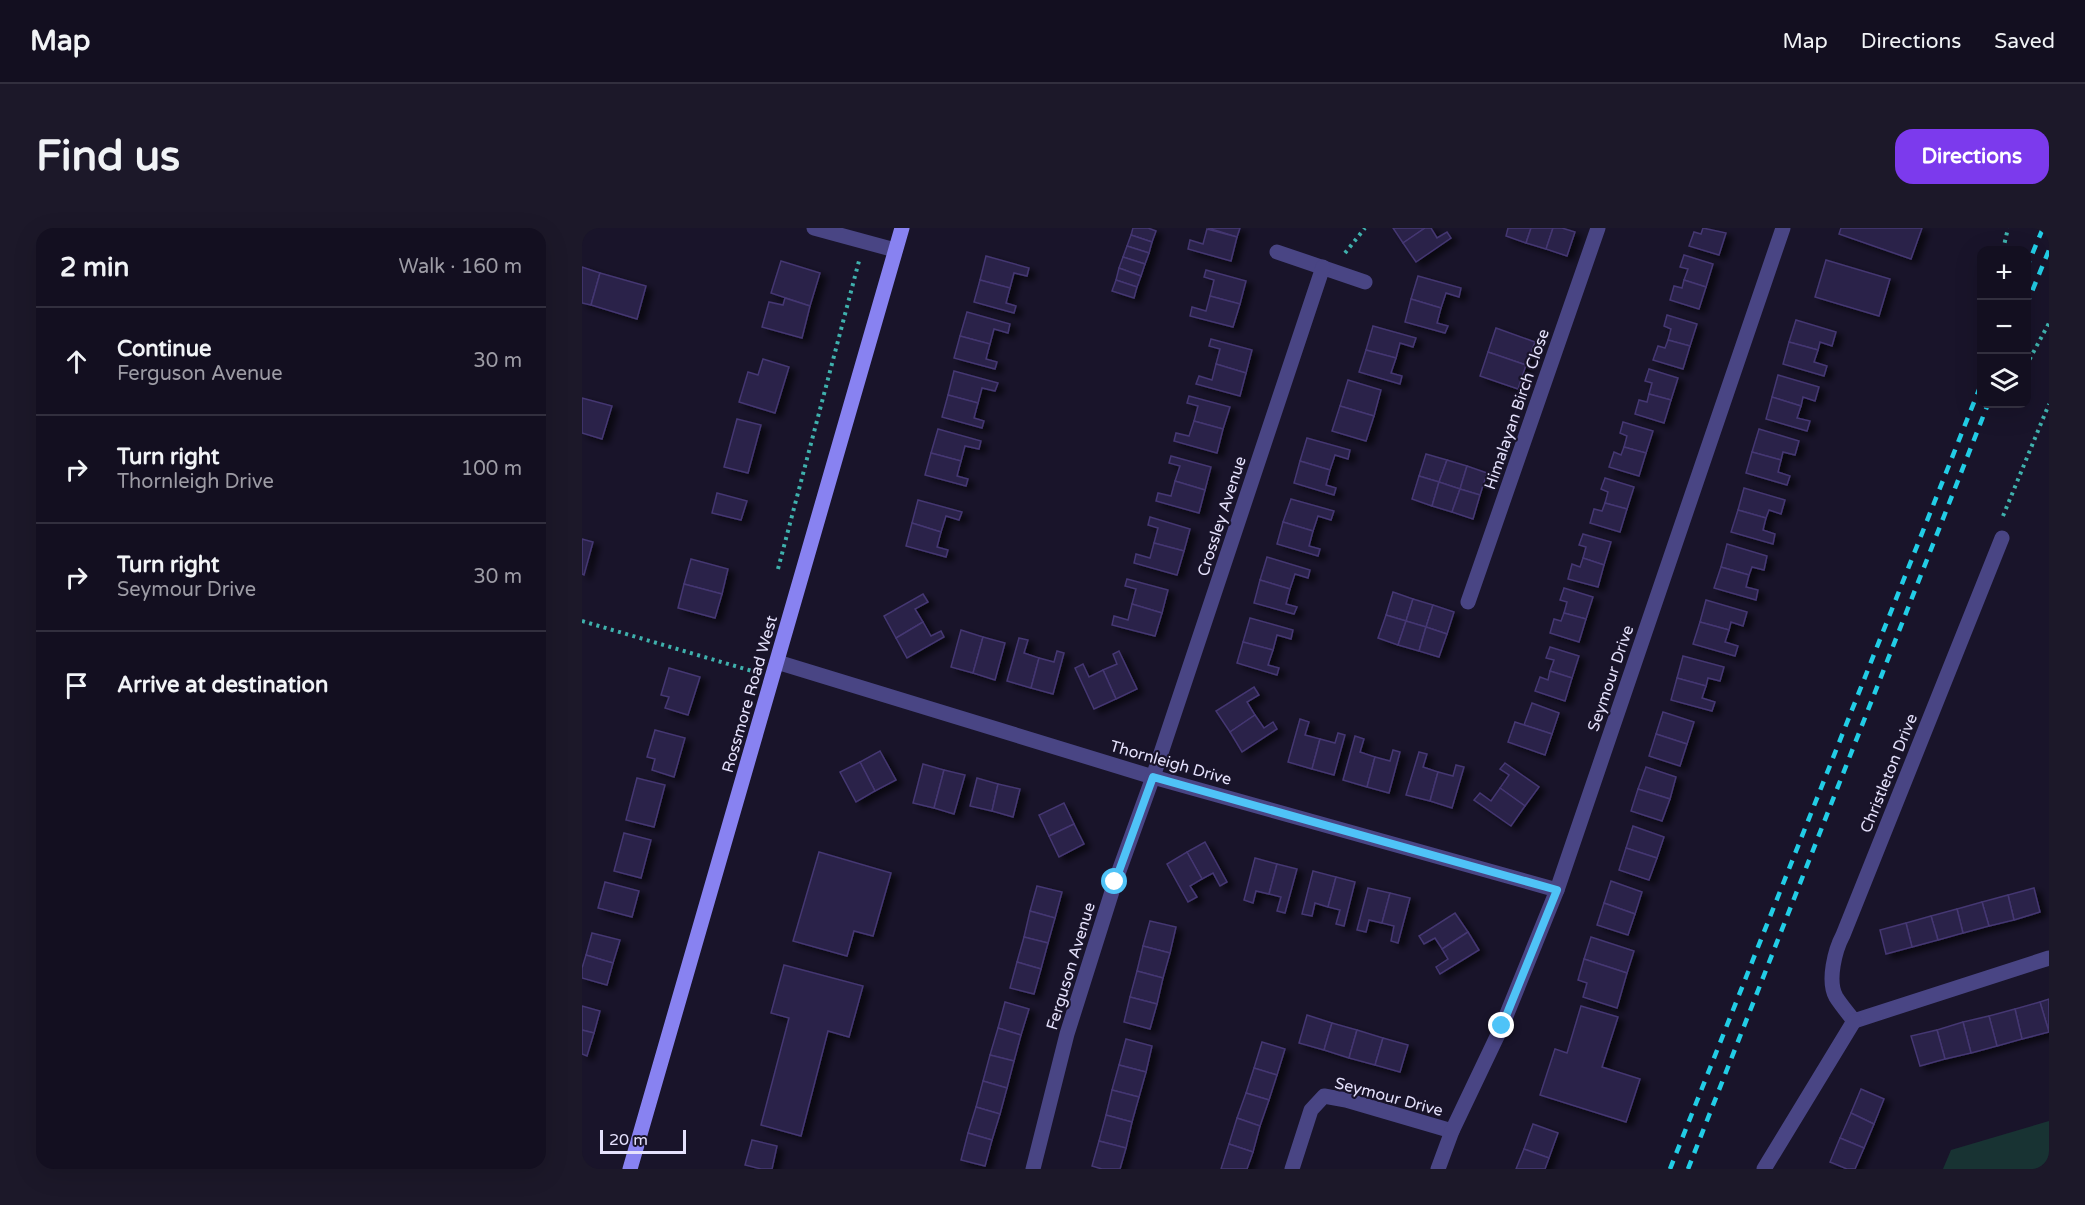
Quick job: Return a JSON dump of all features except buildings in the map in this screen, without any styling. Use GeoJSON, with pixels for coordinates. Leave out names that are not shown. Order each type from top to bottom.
{"type":"FeatureCollection","features":[{"type":"Feature","properties":{"kind":"main road","name":"Rossmore Road West"},"geometry":{"type":"LineString","coordinates":[[630,1169],[902,228]]}},
{"type":"Feature","properties":{"kind":"street"},"geometry":{"type":"LineString","coordinates":[[814,228],[838,231],[895,250]]}},
{"type":"Feature","properties":{"kind":"street","name":"Himalayan Birch Close"},"geometry":{"type":"LineString","coordinates":[[1468,602],[1598,228]]}},
{"type":"Feature","properties":{"kind":"street","name":"Seymour Drive"},"geometry":{"type":"LineString","coordinates":[[1438,1169],[1452,1131],[1502,1026],[1557,890],[1783,228]]}},
{"type":"Feature","properties":{"kind":"street"},"geometry":{"type":"LineString","coordinates":[[1277,252],[1365,282]]}},
{"type":"Feature","properties":{"kind":"street","name":"Crossley Avenue"},"geometry":{"type":"LineString","coordinates":[[1153,777],[1327,269]]}},
{"type":"Feature","properties":{"kind":"street","name":"Christleton Drive"},"geometry":{"type":"LineString","coordinates":[[1854,1021],[1835,994],[1833,968],[1836,948],[2002,538]]}},
{"type":"Feature","properties":{"kind":"street","name":"Thornleigh Drive"},"geometry":{"type":"LineString","coordinates":[[775,670],[1557,890]]}},
{"type":"Feature","properties":{"kind":"street","name":"Ferguson Avenue"},"geometry":{"type":"LineString","coordinates":[[1033,1169],[1067,1034],[1115,882],[1153,777]]}},
{"type":"Feature","properties":{"kind":"street"},"geometry":{"type":"LineString","coordinates":[[1764,1169],[1854,1021],[2049,958]]}},
{"type":"Feature","properties":{"kind":"street","name":"Seymour Drive"},"geometry":{"type":"LineString","coordinates":[[1292,1169],[1311,1110],[1324,1096],[1346,1100],[1452,1131]]}},
{"type":"Feature","properties":{"kind":"path"},"geometry":{"type":"LineString","coordinates":[[1327,269],[1365,228]]}},
{"type":"Feature","properties":{"kind":"path"},"geometry":{"type":"LineString","coordinates":[[2004,246],[2008,228]]}},
{"type":"Feature","properties":{"kind":"path"},"geometry":{"type":"LineString","coordinates":[[2031,357],[2049,323]]}},
{"type":"Feature","properties":{"kind":"path"},"geometry":{"type":"LineString","coordinates":[[2002,538],[2002,518],[2049,405]]}},
{"type":"Feature","properties":{"kind":"path"},"geometry":{"type":"LineString","coordinates":[[582,621],[775,670]]}},
{"type":"Feature","properties":{"kind":"green space"},"geometry":{"type":"Polygon","coordinates":[[[2049,1121],[2049,1169],[1943,1169],[1951,1150],[2049,1121]]]}},
{"type":"Feature","properties":{"kind":"railway"},"geometry":{"type":"LineString","coordinates":[[2031,257],[2043,228]]}},
{"type":"Feature","properties":{"kind":"railway"},"geometry":{"type":"LineString","coordinates":[[2028,300],[2049,250]]}},
{"type":"Feature","properties":{"kind":"railway"},"geometry":{"type":"LineString","coordinates":[[1670,1169],[1977,395]]}},
{"type":"Feature","properties":{"kind":"railway"},"geometry":{"type":"LineString","coordinates":[[1688,1169],[1986,408]]}},
{"type":"Feature","properties":{"kind":"route"},"geometry":{"type":"LineString","coordinates":[[1115,882],[1153,777],[1557,890],[1502,1026]]}}]}
